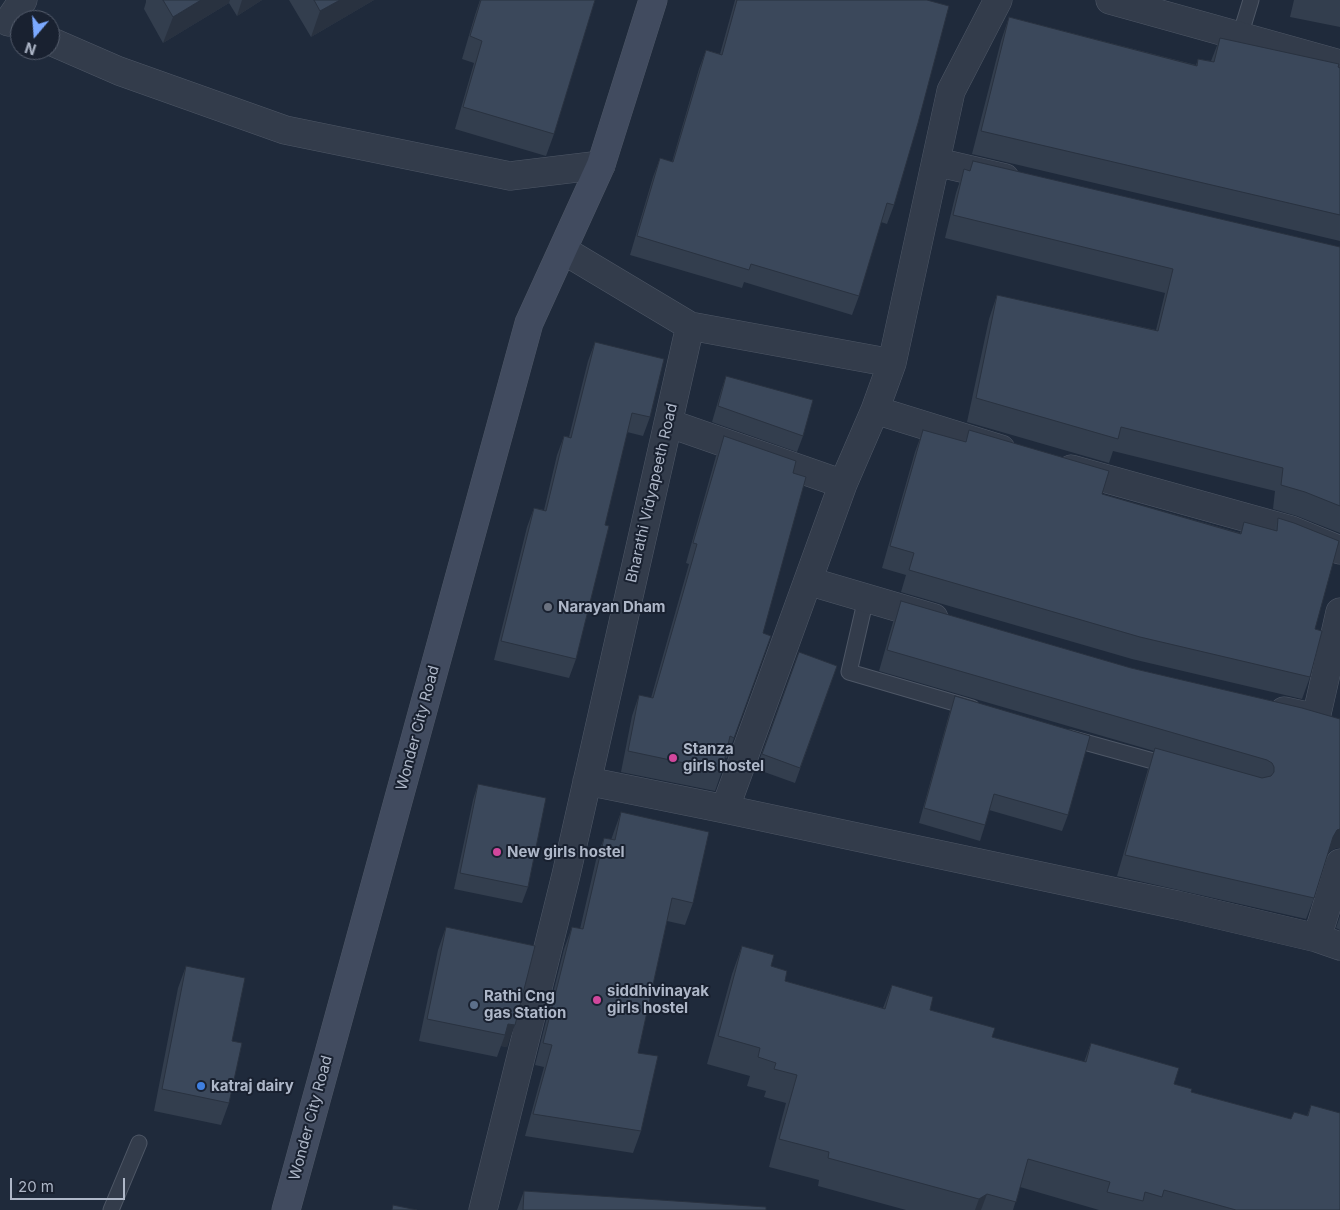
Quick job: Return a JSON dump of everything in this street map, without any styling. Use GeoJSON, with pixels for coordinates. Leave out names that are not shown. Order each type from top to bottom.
{"type":"FeatureCollection","features":[{"type":"Feature","properties":{"kind":"street"},"geometry":{"type":"LineString","coordinates":[[653,0],[602,165],[563,250],[690,326],[892,363]]}},
{"type":"Feature","properties":{"kind":"street"},"geometry":{"type":"LineString","coordinates":[[725,809],[843,484],[875,410],[892,363],[951,91],[998,0]]}},
{"type":"Feature","properties":{"kind":"street"},"geometry":{"type":"LineString","coordinates":[[1110,0],[1340,64]]}},
{"type":"Feature","properties":{"kind":"street"},"geometry":{"type":"LineString","coordinates":[[60,45],[119,71],[285,130],[510,176],[602,165]]}},
{"type":"Feature","properties":{"kind":"street"},"geometry":{"type":"LineString","coordinates":[[936,162],[1032,184]]}},
{"type":"Feature","properties":{"kind":"street","name":"Wonder City Road"},"geometry":{"type":"LineString","coordinates":[[286,1210],[529,323],[563,250]]}},
{"type":"Feature","properties":{"kind":"street","name":"Bharathi Vidyapeeth Road"},"geometry":{"type":"LineString","coordinates":[[483,1210],[566,876],[690,326]]}},
{"type":"Feature","properties":{"kind":"street"},"geometry":{"type":"LineString","coordinates":[[875,410],[1034,458],[1292,530],[1340,550]]}},
{"type":"Feature","properties":{"kind":"street"},"geometry":{"type":"LineString","coordinates":[[668,424],[843,484]]}},
{"type":"Feature","properties":{"kind":"street"},"geometry":{"type":"LineString","coordinates":[[808,581],[960,625]]}},
{"type":"Feature","properties":{"kind":"street"},"geometry":{"type":"LineString","coordinates":[[1260,705],[1316,718],[1340,612]]}},
{"type":"Feature","properties":{"kind":"street"},"geometry":{"type":"LineString","coordinates":[[587,781],[1177,905],[1329,942],[1340,863]]}},
{"type":"Feature","properties":{"kind":"lane"},"geometry":{"type":"LineString","coordinates":[[1240,36],[1251,0]]}},
{"type":"Feature","properties":{"kind":"lane"},"geometry":{"type":"LineString","coordinates":[[866,598],[849,672],[982,711]]}},
{"type":"Feature","properties":{"kind":"lane"},"geometry":{"type":"LineString","coordinates":[[1058,734],[1181,769]]}},
{"type":"Feature","properties":{"kind":"lane"},"geometry":{"type":"LineString","coordinates":[[111,1210],[138,1144]]}},
{"type":"Feature","properties":{"kind":"building"},"geometry":{"type":"Polygon","coordinates":[[[163,0],[201,0],[173,17],[163,0]]]}},
{"type":"Feature","properties":{"kind":"building"},"geometry":{"type":"Polygon","coordinates":[[[314,0],[340,0],[320,11],[314,0]]]}},
{"type":"Feature","properties":{"kind":"building"},"geometry":{"type":"Polygon","coordinates":[[[481,0],[595,0],[554,134],[463,107],[482,41],[470,36],[481,0]]]}},
{"type":"Feature","properties":{"kind":"building"},"geometry":{"type":"Polygon","coordinates":[[[737,0],[927,0],[949,6],[894,205],[887,203],[859,296],[751,264],[749,270],[637,236],[660,158],[673,162],[706,50],[722,55],[737,0]]]}},
{"type":"Feature","properties":{"kind":"building"},"geometry":{"type":"Polygon","coordinates":[[[1009,17],[1197,66],[1198,59],[1214,62],[1220,38],[1339,64],[1340,215],[981,131],[1009,17]]]}},
{"type":"Feature","properties":{"kind":"building"},"geometry":{"type":"Polygon","coordinates":[[[973,161],[1340,247],[1340,506],[1281,485],[1283,468],[1121,427],[1118,439],[976,398],[997,295],[1158,331],[1173,269],[953,215],[964,169],[970,171],[973,161]]]}},
{"type":"Feature","properties":{"kind":"building"},"geometry":{"type":"Polygon","coordinates":[[[595,342],[664,359],[650,417],[632,413],[605,525],[609,526],[576,659],[501,641],[534,508],[546,511],[564,436],[571,438],[595,342]]]}},
{"type":"Feature","properties":{"kind":"building"},"geometry":{"type":"Polygon","coordinates":[[[726,376],[813,400],[803,436],[718,406],[726,376]]]}},
{"type":"Feature","properties":{"kind":"building"},"geometry":{"type":"Polygon","coordinates":[[[923,430],[966,442],[969,430],[1109,471],[1102,494],[1241,534],[1244,522],[1277,531],[1278,518],[1339,541],[1315,629],[1322,631],[1310,677],[1140,637],[909,570],[914,553],[890,546],[923,430]]]}},
{"type":"Feature","properties":{"kind":"building"},"geometry":{"type":"Polygon","coordinates":[[[724,436],[796,461],[793,473],[806,477],[763,633],[771,636],[734,738],[730,736],[722,771],[628,751],[639,695],[653,698],[697,544],[693,543],[724,436]]]}},
{"type":"Feature","properties":{"kind":"building"},"geometry":{"type":"Polygon","coordinates":[[[901,601],[1131,668],[1302,708],[1340,719],[1340,829],[1337,830],[1333,837],[1314,898],[1125,855],[1155,748],[1262,778],[1271,776],[1274,772],[1272,763],[887,650],[901,601]]]}},
{"type":"Feature","properties":{"kind":"building"},"geometry":{"type":"Polygon","coordinates":[[[799,652],[837,666],[800,768],[762,754],[799,652]]]}},
{"type":"Feature","properties":{"kind":"building"},"geometry":{"type":"Polygon","coordinates":[[[955,696],[1090,736],[1068,815],[994,794],[985,825],[924,808],[955,696]]]}},
{"type":"Feature","properties":{"kind":"building"},"geometry":{"type":"Polygon","coordinates":[[[478,784],[546,798],[528,887],[460,873],[478,784]]]}},
{"type":"Feature","properties":{"kind":"building"},"geometry":{"type":"Polygon","coordinates":[[[621,812],[709,832],[693,903],[672,898],[638,1053],[658,1056],[641,1131],[533,1114],[552,1045],[543,1043],[572,927],[583,929],[604,838],[615,840],[621,812]]]}},
{"type":"Feature","properties":{"kind":"building","name":"Rathi Cng gas Station"},"geometry":{"type":"Polygon","coordinates":[[[446,927],[535,946],[515,1025],[508,1024],[505,1035],[427,1019],[446,927]]]}},
{"type":"Feature","properties":{"kind":"building"},"geometry":{"type":"Polygon","coordinates":[[[742,946],[774,955],[771,966],[787,971],[785,981],[885,1009],[892,985],[933,997],[930,1010],[995,1028],[992,1037],[1086,1062],[1091,1043],[1179,1068],[1174,1084],[1192,1089],[1191,1092],[1291,1119],[1294,1112],[1308,1116],[1311,1105],[1340,1113],[1340,1210],[1236,1210],[1164,1190],[1162,1197],[1145,1192],[1143,1201],[1107,1192],[1110,1182],[1028,1159],[1016,1202],[987,1194],[979,1199],[828,1158],[829,1152],[779,1139],[797,1075],[774,1069],[776,1063],[758,1057],[760,1048],[718,1036],[742,946]]]}},
{"type":"Feature","properties":{"kind":"building"},"geometry":{"type":"Polygon","coordinates":[[[186,966],[245,978],[232,1041],[242,1043],[229,1103],[162,1089],[186,966]]]}},
{"type":"Feature","properties":{"kind":"building"},"geometry":{"type":"Polygon","coordinates":[[[524,1191],[766,1207],[766,1210],[523,1210],[524,1191]]]}},
{"type":"Feature","properties":{"kind":"building"},"geometry":{"type":"Polygon","coordinates":[[[393,1205],[417,1210],[392,1210],[393,1205]]]}},
{"type":"Feature","properties":{"kind":"place","name":"Narayan Dham"},"geometry":{"type":"Point","coordinates":[548,607]}},
{"type":"Feature","properties":{"kind":"place","name":"Stanza girls hostel"},"geometry":{"type":"Point","coordinates":[673,758]}},
{"type":"Feature","properties":{"kind":"place","name":"New girls hostel"},"geometry":{"type":"Point","coordinates":[497,852]}},
{"type":"Feature","properties":{"kind":"place","name":"siddhivinayak girls hostel"},"geometry":{"type":"Point","coordinates":[597,1000]}},
{"type":"Feature","properties":{"kind":"place","name":"Rathi Cng gas Station"},"geometry":{"type":"Point","coordinates":[474,1005]}},
{"type":"Feature","properties":{"kind":"place","name":"katraj dairy"},"geometry":{"type":"Point","coordinates":[201,1086]}}]}
